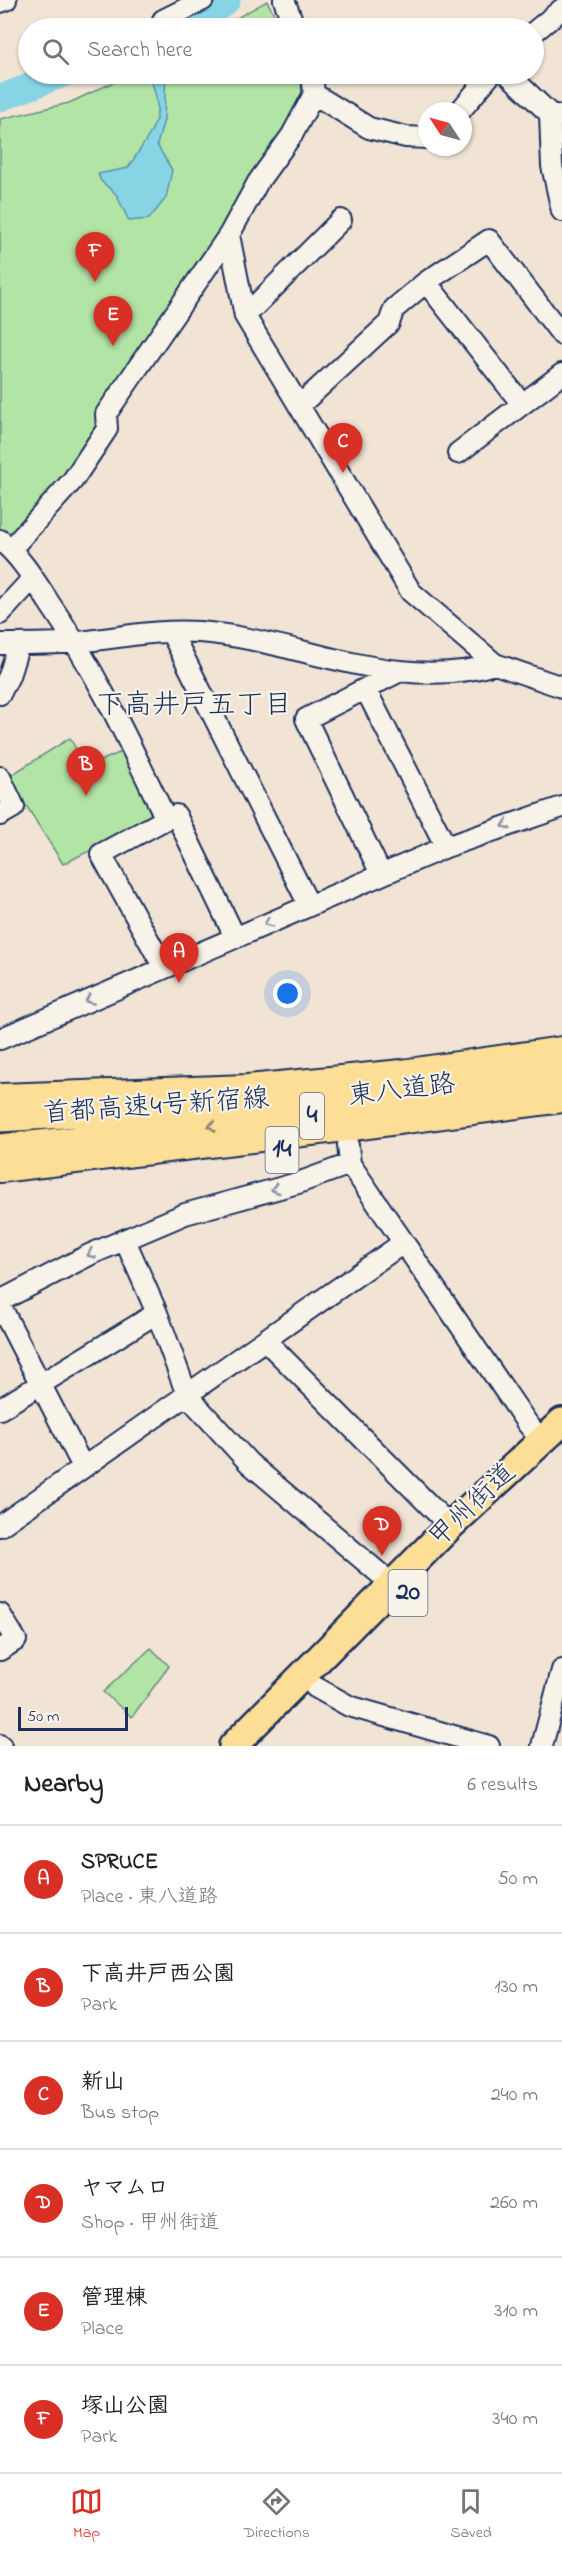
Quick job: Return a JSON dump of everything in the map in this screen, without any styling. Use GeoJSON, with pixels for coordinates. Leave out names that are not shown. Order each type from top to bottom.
{"type":"FeatureCollection","features":[{"type":"Feature","properties":{"kind":"highway","name":"首都高速4号新宿線"},"geometry":{"type":"LineString","coordinates":[[0,1118],[411,1086],[562,1065]]}},
{"type":"Feature","properties":{"kind":"highway","name":"首都高速4号新宿線"},"geometry":{"type":"LineString","coordinates":[[0,1146],[331,1115],[562,1085]]}},
{"type":"Feature","properties":{"kind":"highway"},"geometry":{"type":"LineString","coordinates":[[0,1122],[61,1114]]}},
{"type":"Feature","properties":{"kind":"highway","name":"甲州街道"},"geometry":{"type":"LineString","coordinates":[[258,1746],[552,1443],[562,1422]]}},
{"type":"Feature","properties":{"kind":"highway","name":"甲州街道"},"geometry":{"type":"LineString","coordinates":[[233,1746],[450,1526],[552,1443]]}},
{"type":"Feature","properties":{"kind":"main road"},"geometry":{"type":"LineString","coordinates":[[8,1096],[414,1056],[562,1036]]}},
{"type":"Feature","properties":{"kind":"main road","name":"東八道路"},"geometry":{"type":"LineString","coordinates":[[8,1096],[247,1087],[402,1072],[562,1049]]}},
{"type":"Feature","properties":{"kind":"main road","name":"東八道路"},"geometry":{"type":"LineString","coordinates":[[0,1171],[562,1100]]}},
{"type":"Feature","properties":{"kind":"main road","name":"14"},"geometry":{"type":"LineString","coordinates":[[0,1171],[349,1154],[562,1113]]}},
{"type":"Feature","properties":{"kind":"street"},"geometry":{"type":"LineString","coordinates":[[0,2],[6,0]]}},
{"type":"Feature","properties":{"kind":"street"},"geometry":{"type":"LineString","coordinates":[[167,18],[203,0]]}},
{"type":"Feature","properties":{"kind":"street"},"geometry":{"type":"LineString","coordinates":[[284,0],[291,18]]}},
{"type":"Feature","properties":{"kind":"street"},"geometry":{"type":"LineString","coordinates":[[544,24],[562,9]]}},
{"type":"Feature","properties":{"kind":"street"},"geometry":{"type":"LineString","coordinates":[[166,819],[77,642],[33,578],[5,544],[73,480],[107,429],[106,414],[229,235],[258,182],[292,135],[314,94],[313,84]]}},
{"type":"Feature","properties":{"kind":"street"},"geometry":{"type":"LineString","coordinates":[[468,102],[483,84]]}},
{"type":"Feature","properties":{"kind":"street"},"geometry":{"type":"LineString","coordinates":[[520,84],[556,115],[552,166],[562,211]]}},
{"type":"Feature","properties":{"kind":"street"},"geometry":{"type":"LineString","coordinates":[[314,94],[369,128],[418,138]]}},
{"type":"Feature","properties":{"kind":"street"},"geometry":{"type":"LineString","coordinates":[[245,316],[340,220]]}},
{"type":"Feature","properties":{"kind":"street"},"geometry":{"type":"LineString","coordinates":[[229,235],[245,316],[411,592],[495,664],[562,687]]}},
{"type":"Feature","properties":{"kind":"street"},"geometry":{"type":"LineString","coordinates":[[299,406],[388,323],[394,309],[426,282],[489,240],[562,336]]}},
{"type":"Feature","properties":{"kind":"street"},"geometry":{"type":"LineString","coordinates":[[426,282],[522,404]]}},
{"type":"Feature","properties":{"kind":"street"},"geometry":{"type":"LineString","coordinates":[[458,453],[562,374]]}},
{"type":"Feature","properties":{"kind":"street"},"geometry":{"type":"LineString","coordinates":[[0,614],[33,578]]}},
{"type":"Feature","properties":{"kind":"street"},"geometry":{"type":"LineString","coordinates":[[0,694],[10,644],[77,642],[146,632],[213,633],[398,672],[477,669],[495,664]]}},
{"type":"Feature","properties":{"kind":"street"},"geometry":{"type":"LineString","coordinates":[[171,632],[309,905]]}},
{"type":"Feature","properties":{"kind":"street"},"geometry":{"type":"LineString","coordinates":[[381,874],[306,719],[398,672]]}},
{"type":"Feature","properties":{"kind":"street"},"geometry":{"type":"LineString","coordinates":[[366,690],[446,847]]}},
{"type":"Feature","properties":{"kind":"street"},"geometry":{"type":"LineString","coordinates":[[0,777],[14,807],[0,815]]}},
{"type":"Feature","properties":{"kind":"street"},"geometry":{"type":"LineString","coordinates":[[0,1039],[446,847],[562,807]]}},
{"type":"Feature","properties":{"kind":"street"},"geometry":{"type":"LineString","coordinates":[[164,968],[101,854],[166,819],[176,815],[235,937]]}},
{"type":"Feature","properties":{"kind":"street"},"geometry":{"type":"LineString","coordinates":[[83,1467],[39,1385],[0,1303],[91,1254],[185,1214],[298,1183],[349,1154],[404,1243],[531,1429],[552,1443]]}},
{"type":"Feature","properties":{"kind":"street"},"geometry":{"type":"LineString","coordinates":[[125,1240],[157,1313],[187,1395],[249,1463],[393,1585]]}},
{"type":"Feature","properties":{"kind":"street"},"geometry":{"type":"LineString","coordinates":[[0,1526],[46,1496],[83,1467],[404,1243]]}},
{"type":"Feature","properties":{"kind":"street"},"geometry":{"type":"LineString","coordinates":[[0,1409],[157,1313]]}},
{"type":"Feature","properties":{"kind":"street"},"geometry":{"type":"LineString","coordinates":[[265,1340],[450,1526]]}},
{"type":"Feature","properties":{"kind":"street"},"geometry":{"type":"LineString","coordinates":[[0,1614],[16,1640],[0,1650]]}},
{"type":"Feature","properties":{"kind":"street"},"geometry":{"type":"LineString","coordinates":[[542,1746],[562,1670]]}},
{"type":"Feature","properties":{"kind":"street"},"geometry":{"type":"LineString","coordinates":[[315,1687],[349,1706],[489,1746]]}},
{"type":"Feature","properties":{"kind":"green space"},"geometry":{"type":"Polygon","coordinates":[[[267,1],[276,18],[237,18],[267,1]]]}},
{"type":"Feature","properties":{"kind":"green space"},"geometry":{"type":"Polygon","coordinates":[[[110,84],[301,84],[302,102],[147,357],[70,474],[11,544],[0,535],[0,119],[69,103],[110,84]]]}},
{"type":"Feature","properties":{"kind":"green space"},"geometry":{"type":"Polygon","coordinates":[[[70,738],[86,767],[126,750],[162,815],[63,864],[8,777],[70,738]]]}},
{"type":"Feature","properties":{"kind":"green space"},"geometry":{"type":"Polygon","coordinates":[[[151,1648],[169,1666],[132,1717],[103,1692],[151,1648]]]}},
{"type":"Feature","properties":{"kind":"water"},"geometry":{"type":"Polygon","coordinates":[[[152,84],[166,84],[164,120],[157,145],[172,170],[166,198],[149,219],[129,221],[116,194],[101,181],[98,174],[128,168],[154,124],[157,102],[152,84]]]}},
{"type":"Feature","properties":{"kind":"waterway"},"geometry":{"type":"LineString","coordinates":[[204,18],[227,0]]}},
{"type":"Feature","properties":{"kind":"waterway"},"geometry":{"type":"LineString","coordinates":[[0,98],[37,84]]}},
{"type":"Feature","properties":{"kind":"place","name":"塚山公園"},"geometry":{"type":"Point","coordinates":[95,282]}},
{"type":"Feature","properties":{"kind":"place","name":"管理棟"},"geometry":{"type":"Point","coordinates":[113,346]}},
{"type":"Feature","properties":{"kind":"place","name":"新山"},"geometry":{"type":"Point","coordinates":[343,473]}},
{"type":"Feature","properties":{"kind":"place","name":"下高井戸西公園"},"geometry":{"type":"Point","coordinates":[86,796]}},
{"type":"Feature","properties":{"kind":"place","name":"SPRUCE"},"geometry":{"type":"Point","coordinates":[179,983]}},
{"type":"Feature","properties":{"kind":"place","name":"ヤマムロ"},"geometry":{"type":"Point","coordinates":[382,1556]}},
{"type":"Feature","properties":{"kind":"district","name":"下高井戸五丁目"},"geometry":{"type":"Point","coordinates":[194,706]}}]}
